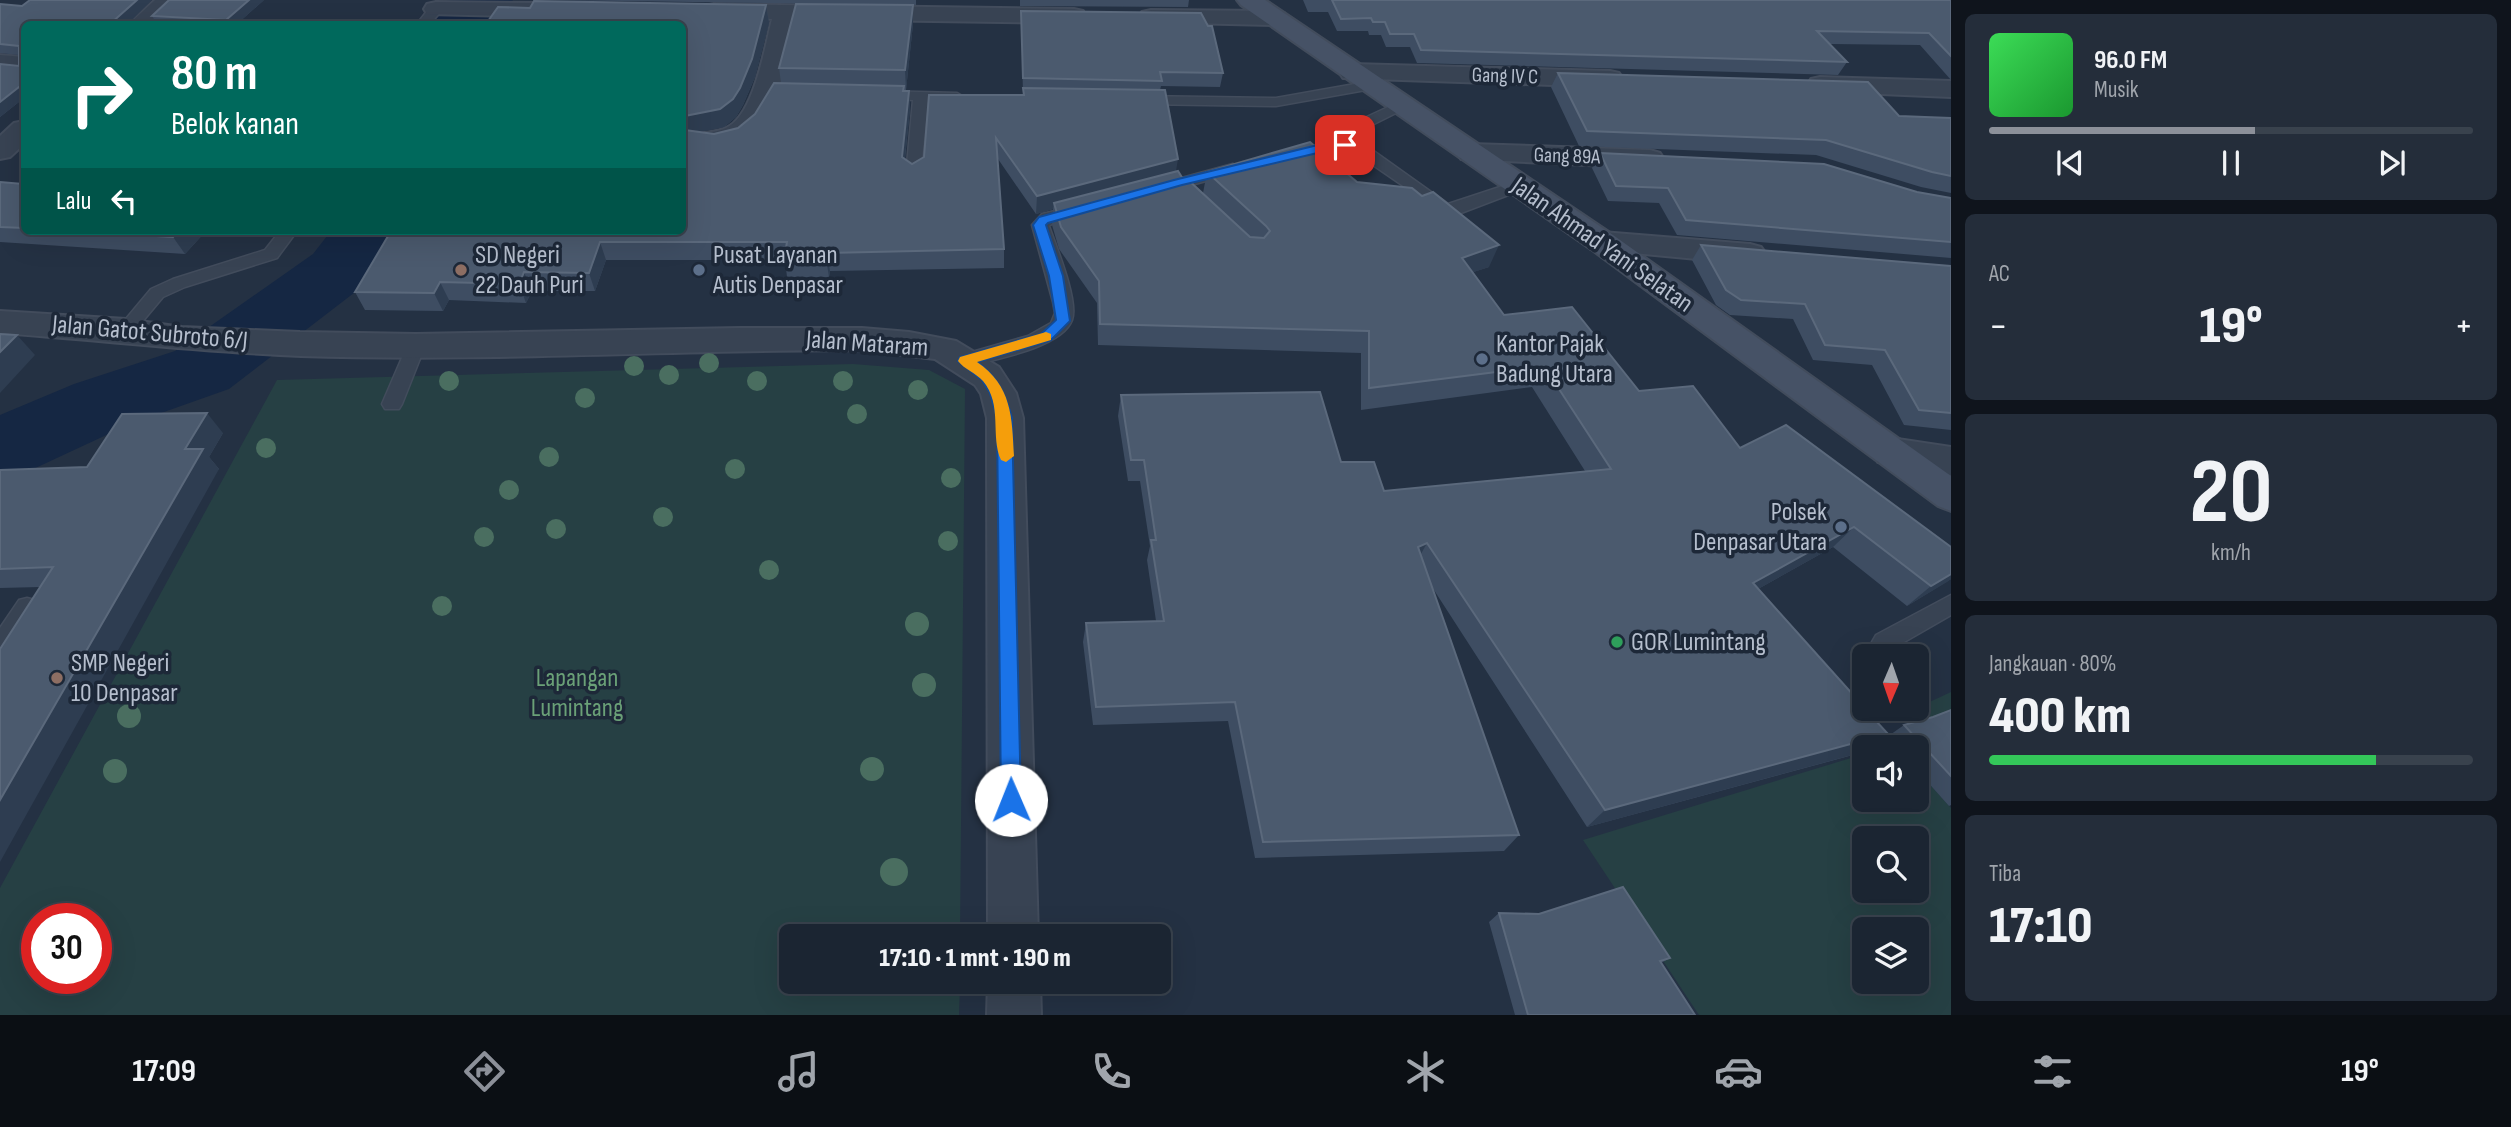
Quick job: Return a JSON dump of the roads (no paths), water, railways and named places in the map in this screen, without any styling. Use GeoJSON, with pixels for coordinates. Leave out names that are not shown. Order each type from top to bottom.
{"type":"FeatureCollection","features":[{"type":"Feature","properties":{"kind":"main road","name":"Jalan Ahmad Yani Selatan"},"geometry":{"type":"LineString","coordinates":[[1249,0],[1602,242],[1951,496]]}},
{"type":"Feature","properties":{"kind":"street"},"geometry":{"type":"LineString","coordinates":[[144,21],[169,0]]}},
{"type":"Feature","properties":{"kind":"street"},"geometry":{"type":"LineString","coordinates":[[435,14],[497,9],[578,10]]}},
{"type":"Feature","properties":{"kind":"street"},"geometry":{"type":"LineString","coordinates":[[685,11],[1098,16]]}},
{"type":"Feature","properties":{"kind":"street"},"geometry":{"type":"LineString","coordinates":[[701,141],[740,133],[770,94],[786,12]]}},
{"type":"Feature","properties":{"kind":"street"},"geometry":{"type":"LineString","coordinates":[[1126,16],[1275,18]]}},
{"type":"Feature","properties":{"kind":"street"},"geometry":{"type":"LineString","coordinates":[[1408,50],[1420,73]]}},
{"type":"Feature","properties":{"kind":"street"},"geometry":{"type":"LineString","coordinates":[[0,63],[21,65]]}},
{"type":"Feature","properties":{"kind":"street","name":"Gang IV C"},"geometry":{"type":"LineString","coordinates":[[1362,78],[1420,73],[1630,79]]}},
{"type":"Feature","properties":{"kind":"street"},"geometry":{"type":"LineString","coordinates":[[1797,85],[1951,89]]}},
{"type":"Feature","properties":{"kind":"street"},"geometry":{"type":"LineString","coordinates":[[0,151],[21,132]]}},
{"type":"Feature","properties":{"kind":"street","name":"Gang 89A"},"geometry":{"type":"LineString","coordinates":[[1471,153],[1672,160]]}},
{"type":"Feature","properties":{"kind":"street"},"geometry":{"type":"LineString","coordinates":[[1602,242],[1776,256]]}},
{"type":"Feature","properties":{"kind":"street","name":"Jalan Gatot Subroto 6/J"},"geometry":{"type":"LineString","coordinates":[[0,322],[126,330],[182,338],[300,344]]}},
{"type":"Feature","properties":{"kind":"street","name":"Jalan Mataram"},"geometry":{"type":"LineString","coordinates":[[300,344],[416,346],[862,339],[944,349],[988,376],[998,393],[1005,418],[1013,924]]}},
{"type":"Feature","properties":{"kind":"street"},"geometry":{"type":"LineString","coordinates":[[1891,452],[1951,461]]}},
{"type":"Feature","properties":{"kind":"street"},"geometry":{"type":"LineString","coordinates":[[1014,994],[1014,1015]]}},
{"type":"Feature","properties":{"kind":"lane"},"geometry":{"type":"LineString","coordinates":[[1131,100],[1276,102],[1362,78]]}},
{"type":"Feature","properties":{"kind":"lane"},"geometry":{"type":"LineString","coordinates":[[868,95],[977,97]]}},
{"type":"Feature","properties":{"kind":"lane"},"geometry":{"type":"LineString","coordinates":[[914,175],[921,96]]}},
{"type":"Feature","properties":{"kind":"lane"},"geometry":{"type":"LineString","coordinates":[[1401,105],[1346,132],[1346,139],[1444,209],[1455,210],[1518,186]]}},
{"type":"Feature","properties":{"kind":"lane"},"geometry":{"type":"LineString","coordinates":[[1269,160],[1334,144],[1354,147]]}},
{"type":"Feature","properties":{"kind":"lane"},"geometry":{"type":"LineString","coordinates":[[1152,191],[1243,167]]}},
{"type":"Feature","properties":{"kind":"lane"},"geometry":{"type":"LineString","coordinates":[[1178,183],[1196,200]]}},
{"type":"Feature","properties":{"kind":"lane"},"geometry":{"type":"LineString","coordinates":[[965,361],[1046,337],[1058,328],[1064,316],[1040,222],[1100,205]]}},
{"type":"Feature","properties":{"kind":"lane"},"geometry":{"type":"LineString","coordinates":[[126,330],[157,293],[178,283],[271,254],[286,235]]}},
{"type":"Feature","properties":{"kind":"lane"},"geometry":{"type":"LineString","coordinates":[[392,404],[416,346]]}},
{"type":"Feature","properties":{"kind":"lane"},"geometry":{"type":"LineString","coordinates":[[1884,642],[1951,604]]}},
{"type":"Feature","properties":{"kind":"lane"},"geometry":{"type":"LineString","coordinates":[[0,647],[27,607]]}},
{"type":"Feature","properties":{"kind":"waterway"},"geometry":{"type":"LineString","coordinates":[[455,21],[486,0]]}},
{"type":"Feature","properties":{"kind":"waterway"},"geometry":{"type":"LineString","coordinates":[[0,449],[102,404],[202,370],[338,270],[364,235]]}},
{"type":"Feature","properties":{"kind":"place","name":"SD Negeri 22 Dauh Puri"},"geometry":{"type":"Point","coordinates":[461,270]}},
{"type":"Feature","properties":{"kind":"place","name":"Pusat Layanan Autis Denpasar"},"geometry":{"type":"Point","coordinates":[699,270]}},
{"type":"Feature","properties":{"kind":"place","name":"Kantor Pajak Badung Utara"},"geometry":{"type":"Point","coordinates":[1482,359]}},
{"type":"Feature","properties":{"kind":"place","name":"Polsek Denpasar Utara"},"geometry":{"type":"Point","coordinates":[1841,527]}},
{"type":"Feature","properties":{"kind":"place","name":"GOR Lumintang"},"geometry":{"type":"Point","coordinates":[1617,642]}},
{"type":"Feature","properties":{"kind":"place","name":"SMP Negeri 10 Denpasar"},"geometry":{"type":"Point","coordinates":[57,678]}},
{"type":"Feature","properties":{"kind":"park label","name":"Lapangan Lumintang"},"geometry":{"type":"Point","coordinates":[577,693]}}]}
